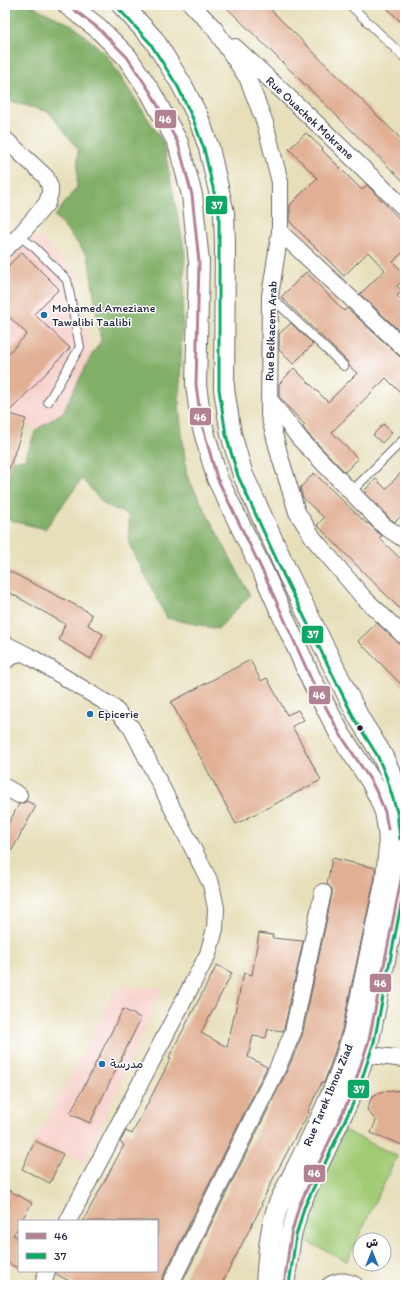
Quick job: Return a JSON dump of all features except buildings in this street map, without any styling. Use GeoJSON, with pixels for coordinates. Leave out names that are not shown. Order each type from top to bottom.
{"type":"FeatureCollection","features":[{"type":"Feature","properties":{"kind":"street"},"geometry":{"type":"LineString","coordinates":[[68,5],[98,28],[127,57],[151,93],[178,143],[192,195],[199,262],[196,385],[201,421],[216,478],[264,574],[312,681],[340,734],[371,781],[385,812],[401,833]]}},
{"type":"Feature","properties":{"kind":"street"},"geometry":{"type":"LineString","coordinates":[[122,5],[154,40],[182,85],[198,117],[209,148],[224,213],[224,389],[231,434],[243,476],[288,574],[359,718],[381,753],[391,774],[399,797],[401,833]]}},
{"type":"Feature","properties":{"kind":"street","name":"Rue Belkacem Arab"},"geometry":{"type":"LineString","coordinates":[[192,5],[214,28],[248,79],[265,123],[280,182],[280,232],[270,296],[269,399],[271,422],[297,512],[314,539],[363,597],[405,637]]}},
{"type":"Feature","properties":{"kind":"street","name":"Rue Ouachek Mokrane"},"geometry":{"type":"LineString","coordinates":[[214,28],[310,117],[405,209]]}},
{"type":"Feature","properties":{"kind":"street"},"geometry":{"type":"LineString","coordinates":[[5,139],[46,177],[50,187],[47,203],[19,236],[5,249]]}},
{"type":"Feature","properties":{"kind":"street"},"geometry":{"type":"LineString","coordinates":[[280,232],[405,349]]}},
{"type":"Feature","properties":{"kind":"street"},"geometry":{"type":"LineString","coordinates":[[269,399],[300,439],[351,492],[384,526],[405,540]]}},
{"type":"Feature","properties":{"kind":"street"},"geometry":{"type":"LineString","coordinates":[[5,644],[31,657],[113,707],[131,727],[211,884],[216,908],[215,929],[208,954],[69,1220]]}},
{"type":"Feature","properties":{"kind":"street"},"geometry":{"type":"LineString","coordinates":[[5,661],[20,652]]}},
{"type":"Feature","properties":{"kind":"street"},"geometry":{"type":"LineString","coordinates":[[5,787],[19,795]]}},
{"type":"Feature","properties":{"kind":"street","name":"Rue Tarek Ibnou Ziad"},"geometry":{"type":"LineString","coordinates":[[266,1285],[269,1248],[274,1217],[279,1203],[321,1116],[356,1054],[369,1040],[403,870],[401,833]]}},
{"type":"Feature","properties":{"kind":"street"},"geometry":{"type":"LineString","coordinates":[[170,1285],[277,1069],[293,1032],[323,892]]}},
{"type":"Feature","properties":{"kind":"street"},"geometry":{"type":"LineString","coordinates":[[356,1054],[405,1059]]}},
{"type":"Feature","properties":{"kind":"street","name":"Rue Tarek Ibnou Ziad"},"geometry":{"type":"LineString","coordinates":[[284,1285],[291,1235],[299,1206],[353,1089],[356,1054]]}},
{"type":"Feature","properties":{"kind":"street"},"geometry":{"type":"LineString","coordinates":[[43,1285],[47,1272]]}},
{"type":"Feature","properties":{"kind":"street"},"geometry":{"type":"LineString","coordinates":[[330,1285],[335,1282],[345,1281],[356,1285]]}},
{"type":"Feature","properties":{"kind":"lane"},"geometry":{"type":"LineString","coordinates":[[350,5],[405,58]]}},
{"type":"Feature","properties":{"kind":"lane"},"geometry":{"type":"LineString","coordinates":[[19,236],[34,247],[67,280],[80,347],[48,402]]}},
{"type":"Feature","properties":{"kind":"lane"},"geometry":{"type":"LineString","coordinates":[[270,296],[344,366]]}},
{"type":"Feature","properties":{"kind":"lane"},"geometry":{"type":"LineString","coordinates":[[351,492],[405,438]]}},
{"type":"Feature","properties":{"kind":"shaded area","name":"Mohamed Ameziane Tawalibi Taalibi"},"geometry":{"type":"Polygon","coordinates":[[[40,236],[76,275],[91,356],[63,412],[36,430],[5,408],[5,260],[27,241],[40,236]]]}},
{"type":"Feature","properties":{"kind":"shaded area","name":"مدرسة"},"geometry":{"type":"Polygon","coordinates":[[[163,987],[85,1162],[35,1141],[117,988],[163,987]]]}},
{"type":"Feature","properties":{"kind":"green space"},"geometry":{"type":"Polygon","coordinates":[[[5,5],[30,5],[72,25],[105,53],[163,142],[185,253],[179,407],[187,476],[250,595],[218,629],[167,618],[129,544],[129,516],[104,504],[82,479],[45,529],[5,519],[5,462],[25,459],[36,430],[63,412],[91,356],[101,341],[88,256],[55,216],[77,187],[78,149],[49,112],[5,100],[5,5]]]}},
{"type":"Feature","properties":{"kind":"green space"},"geometry":{"type":"Polygon","coordinates":[[[344,1130],[397,1156],[361,1232],[352,1232],[352,1250],[347,1261],[294,1235],[344,1130]]]}},
{"type":"Feature","properties":{"kind":"transit line","name":"46"},"geometry":{"type":"LineString","coordinates":[[68,5],[98,28],[127,57],[151,93],[178,143],[192,195],[199,262],[196,385],[201,421],[217,478],[264,574],[312,681],[340,734],[371,781],[379,797],[385,812],[388,829]]}},
{"type":"Feature","properties":{"kind":"transit line","name":"37"},"geometry":{"type":"LineString","coordinates":[[118,8],[150,43],[178,87],[193,119],[204,149],[219,214],[219,389],[226,435],[238,476],[284,576],[355,720],[377,755],[386,776],[397,812],[400,839]]}},
{"type":"Feature","properties":{"kind":"transit line","name":"46"},"geometry":{"type":"LineString","coordinates":[[284,1285],[291,1235],[299,1206],[351,1095],[369,1040],[403,870],[405,839]]}},
{"type":"Feature","properties":{"kind":"transit line","name":"37"},"geometry":{"type":"LineString","coordinates":[[289,1285],[296,1236],[304,1208],[356,1097],[374,1042],[405,885]]}},
{"type":"Feature","properties":{"kind":"place","name":"Mohamed Ameziane Tawalibi Taalibi"},"geometry":{"type":"Point","coordinates":[44,315]}},
{"type":"Feature","properties":{"kind":"place","name":"Epicerie"},"geometry":{"type":"Point","coordinates":[90,714]}},
{"type":"Feature","properties":{"kind":"place","name":"مدرسة"},"geometry":{"type":"Point","coordinates":[102,1064]}}]}
